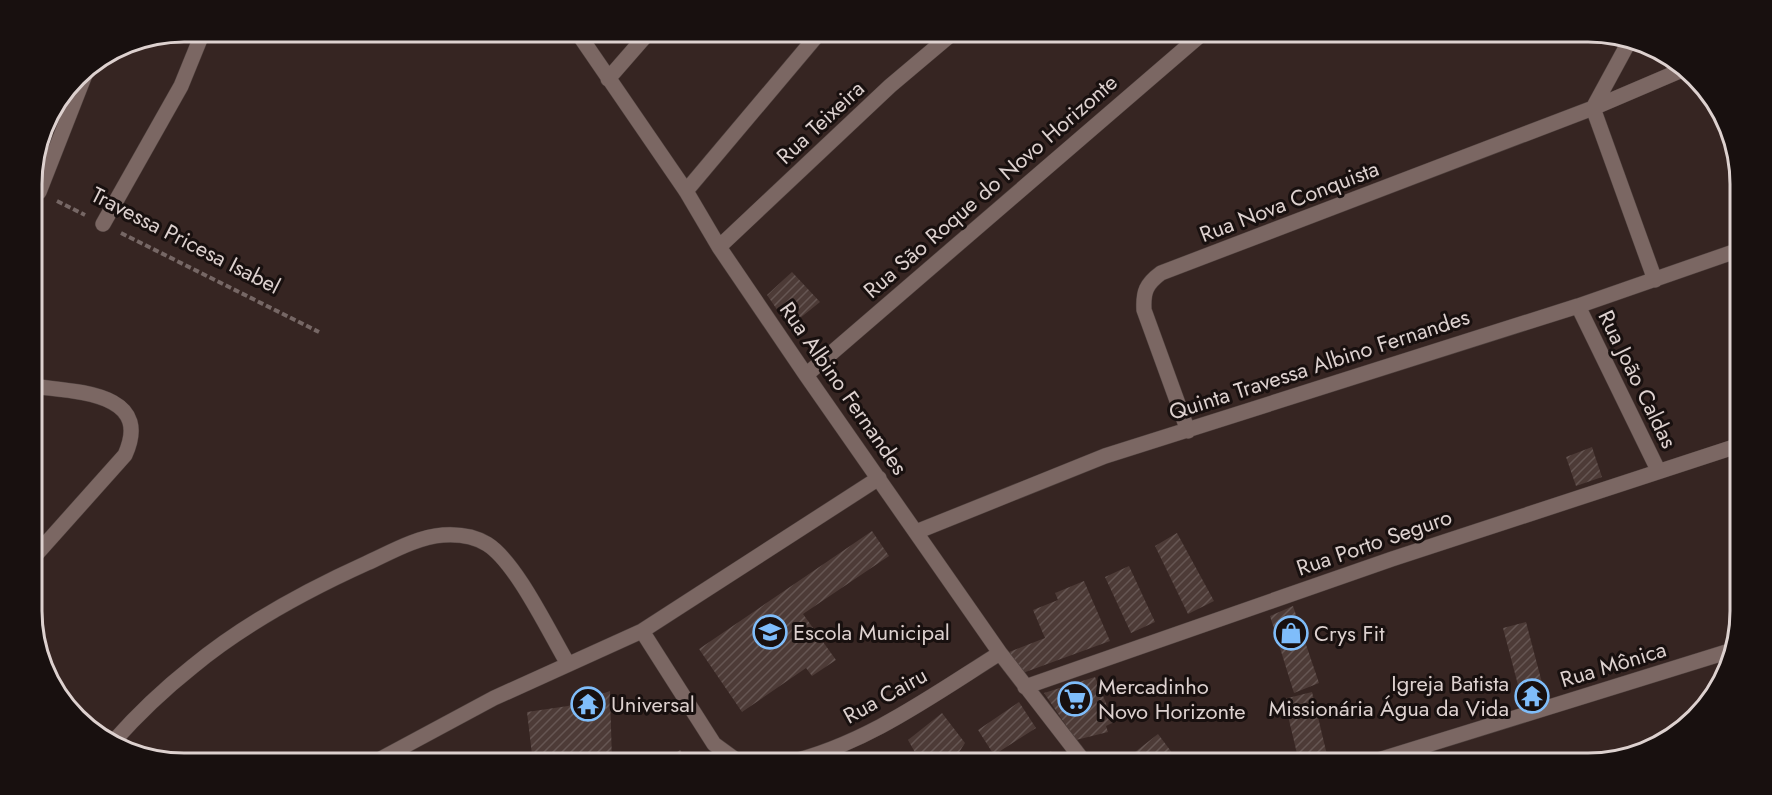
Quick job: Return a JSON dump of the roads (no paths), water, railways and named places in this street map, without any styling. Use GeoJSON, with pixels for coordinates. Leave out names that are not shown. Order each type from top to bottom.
{"type":"FeatureCollection","features":[{"type":"Feature","properties":{"kind":"street"},"geometry":{"type":"LineString","coordinates":[[103,224],[182,86],[199,42]]}},
{"type":"Feature","properties":{"kind":"street","name":"Rua Albino Fernandes"},"geometry":{"type":"LineString","coordinates":[[584,42],[686,191],[719,247],[806,375],[1000,653],[1077,753]]}},
{"type":"Feature","properties":{"kind":"street"},"geometry":{"type":"LineString","coordinates":[[608,79],[640,42]]}},
{"type":"Feature","properties":{"kind":"street"},"geometry":{"type":"LineString","coordinates":[[686,191],[812,42]]}},
{"type":"Feature","properties":{"kind":"street","name":"Rua Teixeira"},"geometry":{"type":"LineString","coordinates":[[719,247],[890,86],[942,42]]}},
{"type":"Feature","properties":{"kind":"street","name":"Rua São Roque do Novo Horizonte"},"geometry":{"type":"LineString","coordinates":[[806,375],[1192,42]]}},
{"type":"Feature","properties":{"kind":"street"},"geometry":{"type":"LineString","coordinates":[[1626,47],[1593,108],[1655,280]]}},
{"type":"Feature","properties":{"kind":"street","name":"Rua Nova Conquista"},"geometry":{"type":"LineString","coordinates":[[1188,431],[1144,310],[1143,292],[1150,280],[1161,273],[1593,108],[1676,73]]}},
{"type":"Feature","properties":{"kind":"street"},"geometry":{"type":"LineString","coordinates":[[42,184],[80,87]]}},
{"type":"Feature","properties":{"kind":"street","name":"Quinta Travessa Albino Fernandes"},"geometry":{"type":"LineString","coordinates":[[916,532],[1105,456],[1578,306],[1730,253]]}},
{"type":"Feature","properties":{"kind":"street","name":"Rua João Caldas"},"geometry":{"type":"LineString","coordinates":[[1578,306],[1658,471]]}},
{"type":"Feature","properties":{"kind":"street"},"geometry":{"type":"LineString","coordinates":[[42,388],[107,398],[122,408],[131,423],[132,439],[125,455],[42,548]]}},
{"type":"Feature","properties":{"kind":"street","name":"Rua Porto Seguro"},"geometry":{"type":"LineString","coordinates":[[1025,687],[1392,559],[1730,448]]}},
{"type":"Feature","properties":{"kind":"street"},"geometry":{"type":"LineString","coordinates":[[393,753],[495,698],[642,631],[879,478]]}},
{"type":"Feature","properties":{"kind":"street"},"geometry":{"type":"LineString","coordinates":[[118,736],[135,717],[192,666],[254,622],[323,583],[392,551],[442,535],[466,535],[486,543],[504,559],[568,663]]}},
{"type":"Feature","properties":{"kind":"street"},"geometry":{"type":"LineString","coordinates":[[642,631],[714,744],[726,753]]}},
{"type":"Feature","properties":{"kind":"street","name":"Rua Cairu"},"geometry":{"type":"LineString","coordinates":[[815,753],[847,742],[894,719],[1000,653]]}},
{"type":"Feature","properties":{"kind":"street","name":"Rua Mônica"},"geometry":{"type":"LineString","coordinates":[[1401,753],[1723,653]]}},
{"type":"Feature","properties":{"kind":"place","name":"Escola Municipal"},"geometry":{"type":"Point","coordinates":[770,632]}},
{"type":"Feature","properties":{"kind":"place","name":"Crys Fit"},"geometry":{"type":"Point","coordinates":[1291,633]}},
{"type":"Feature","properties":{"kind":"place","name":"Igreja Batista Missionária Água da Vida"},"geometry":{"type":"Point","coordinates":[1532,696]}},
{"type":"Feature","properties":{"kind":"place","name":"Mercadinho Novo Horizonte"},"geometry":{"type":"Point","coordinates":[1075,699]}},
{"type":"Feature","properties":{"kind":"place","name":"Universal"},"geometry":{"type":"Point","coordinates":[588,704]}}]}
